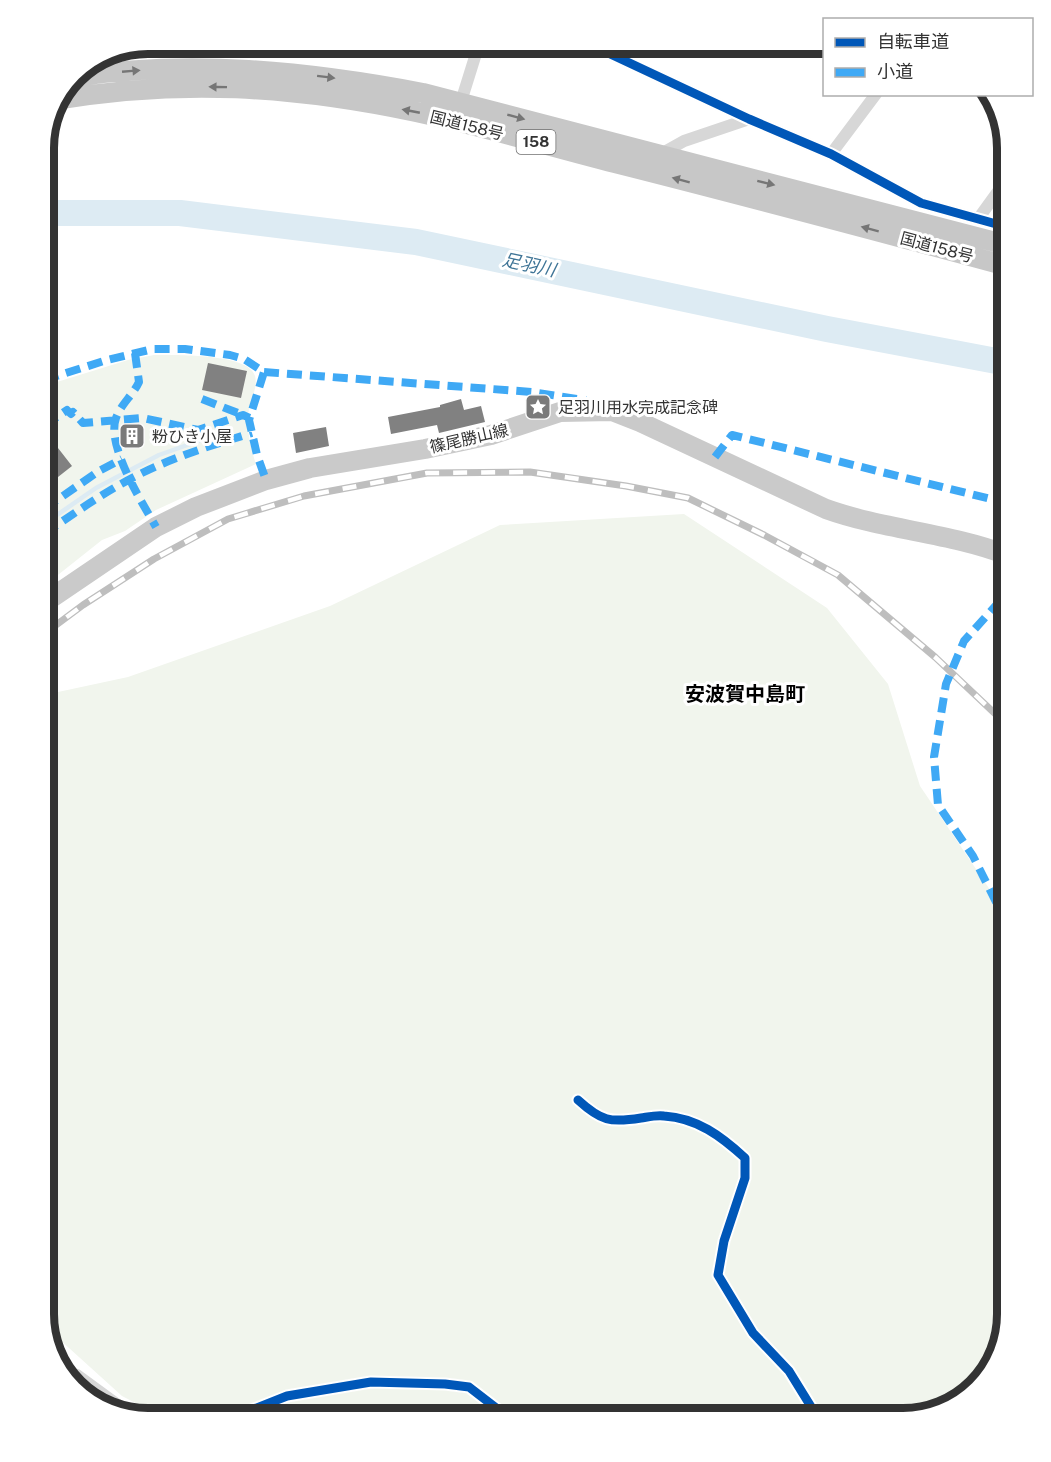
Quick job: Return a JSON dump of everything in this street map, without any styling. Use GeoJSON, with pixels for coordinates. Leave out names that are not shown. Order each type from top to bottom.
{"type":"FeatureCollection","features":[{"type":"Feature","properties":{"kind":"highway","name":"国道158号"},"geometry":{"type":"LineString","coordinates":[[88,75],[160,68],[289,72],[361,81],[457,112],[997,263]]}},
{"type":"Feature","properties":{"kind":"highway","name":"国道158号"},"geometry":{"type":"LineString","coordinates":[[69,98],[162,87],[225,87],[285,91],[457,112],[659,155],[997,242]]}},
{"type":"Feature","properties":{"kind":"main road","name":"篠尾勝山線"},"geometry":{"type":"LineString","coordinates":[[54,596],[156,527],[234,491],[310,468],[425,449],[491,435],[560,412],[592,410],[612,411],[640,422],[790,493],[856,520],[997,552]]}},
{"type":"Feature","properties":{"kind":"street"},"geometry":{"type":"LineString","coordinates":[[457,112],[476,54]]}},
{"type":"Feature","properties":{"kind":"street"},"geometry":{"type":"LineString","coordinates":[[610,54],[749,119],[831,154],[921,203],[997,224]]}},
{"type":"Feature","properties":{"kind":"street"},"geometry":{"type":"LineString","coordinates":[[831,154],[874,96]]}},
{"type":"Feature","properties":{"kind":"street"},"geometry":{"type":"LineString","coordinates":[[659,155],[684,141],[749,119]]}},
{"type":"Feature","properties":{"kind":"street"},"geometry":{"type":"LineString","coordinates":[[978,219],[997,194]]}},
{"type":"Feature","properties":{"kind":"street"},"geometry":{"type":"LineString","coordinates":[[578,1100],[595,1115],[618,1122],[660,1115],[705,1126],[745,1158],[745,1178],[724,1241],[718,1275],[753,1333],[789,1371],[812,1408]]}},
{"type":"Feature","properties":{"kind":"street"},"geometry":{"type":"LineString","coordinates":[[77,1375],[110,1399]]}},
{"type":"Feature","properties":{"kind":"street"},"geometry":{"type":"LineString","coordinates":[[256,1408],[287,1396],[371,1382],[469,1387],[496,1408]]}},
{"type":"Feature","properties":{"kind":"shaded area"},"geometry":{"type":"Polygon","coordinates":[[[154,355],[210,357],[226,359],[250,368],[255,376],[256,384],[249,409],[248,430],[256,464],[156,510],[125,531],[102,540],[54,578],[54,383],[128,360],[154,355]]]}},
{"type":"Feature","properties":{"kind":"shaded area"},"geometry":{"type":"Polygon","coordinates":[[[684,514],[827,608],[888,684],[920,786],[997,900],[996,1326],[990,1350],[978,1371],[960,1389],[939,1401],[903,1408],[145,1408],[122,1396],[57,1337],[54,1314],[54,693],[128,677],[330,606],[500,525],[684,514]]]}},
{"type":"Feature","properties":{"kind":"building"},"geometry":{"type":"Polygon","coordinates":[[[208,363],[247,371],[241,398],[202,390],[208,363]]]}},
{"type":"Feature","properties":{"kind":"building"},"geometry":{"type":"Polygon","coordinates":[[[461,399],[464,410],[481,406],[485,422],[439,433],[437,425],[391,434],[388,417],[440,407],[440,405],[461,399]]]}},
{"type":"Feature","properties":{"kind":"building"},"geometry":{"type":"Polygon","coordinates":[[[326,427],[329,446],[296,453],[293,433],[326,427]]]}},
{"type":"Feature","properties":{"kind":"building","name":"粉ひき小屋"},"geometry":{"type":"Polygon","coordinates":[[[134,429],[139,439],[129,444],[124,434],[134,429]]]}},
{"type":"Feature","properties":{"kind":"building"},"geometry":{"type":"Polygon","coordinates":[[[54,443],[72,466],[54,480],[54,443]]]}},
{"type":"Feature","properties":{"kind":"waterway","name":"足羽川"},"geometry":{"type":"LineString","coordinates":[[54,213],[180,213],[416,242],[827,329],[997,361]]}},
{"type":"Feature","properties":{"kind":"waterway"},"geometry":{"type":"LineString","coordinates":[[54,517],[96,488],[159,455],[230,430]]}},
{"type":"Feature","properties":{"kind":"railway"},"geometry":{"type":"LineString","coordinates":[[54,627],[154,559],[228,519],[304,496],[427,473],[530,472],[688,498],[764,535],[838,575],[935,657],[997,716]]}},
{"type":"Feature","properties":{"kind":"marked path"},"geometry":{"type":"LineString","coordinates":[[54,377],[107,360],[153,349],[185,349],[244,359],[264,372],[249,420],[257,455],[266,480]]}},
{"type":"Feature","properties":{"kind":"marked path"},"geometry":{"type":"LineString","coordinates":[[135,353],[139,382],[118,413],[114,430],[127,474],[156,527]]}},
{"type":"Feature","properties":{"kind":"marked path"},"geometry":{"type":"LineString","coordinates":[[264,372],[532,392],[584,400],[612,411]]}},
{"type":"Feature","properties":{"kind":"marked path"},"geometry":{"type":"LineString","coordinates":[[202,399],[243,415]]}},
{"type":"Feature","properties":{"kind":"marked path"},"geometry":{"type":"LineString","coordinates":[[54,419],[67,410],[71,414],[73,412],[83,423],[143,418],[198,430],[243,415],[250,418]]}},
{"type":"Feature","properties":{"kind":"marked path"},"geometry":{"type":"LineString","coordinates":[[54,527],[104,494],[142,473],[182,456],[252,433]]}},
{"type":"Feature","properties":{"kind":"marked path"},"geometry":{"type":"LineString","coordinates":[[715,457],[732,435],[997,501]]}},
{"type":"Feature","properties":{"kind":"marked path"},"geometry":{"type":"LineString","coordinates":[[54,502],[99,471],[122,459]]}},
{"type":"Feature","properties":{"kind":"marked path"},"geometry":{"type":"LineString","coordinates":[[997,604],[964,641],[946,684],[934,757],[938,805],[973,856],[997,904]]}},
{"type":"Feature","properties":{"kind":"cycle path"},"geometry":{"type":"LineString","coordinates":[[610,54],[749,119],[831,154],[921,203],[997,224]]}},
{"type":"Feature","properties":{"kind":"cycle path"},"geometry":{"type":"LineString","coordinates":[[578,1100],[606,1119],[621,1120],[661,1116],[687,1120],[718,1136],[745,1158],[745,1178],[724,1241],[718,1275],[753,1333],[789,1371],[812,1408]]}},
{"type":"Feature","properties":{"kind":"cycle path"},"geometry":{"type":"LineString","coordinates":[[256,1408],[287,1396],[371,1382],[469,1387],[496,1408]]}},
{"type":"Feature","properties":{"kind":"place","name":"足羽川用水完成記念碑"},"geometry":{"type":"Point","coordinates":[538,407]}},
{"type":"Feature","properties":{"kind":"place","name":"粉ひき小屋"},"geometry":{"type":"Point","coordinates":[132,436]}},
{"type":"Feature","properties":{"kind":"district","name":"安波賀中島町"},"geometry":{"type":"Point","coordinates":[745,694]}}]}
